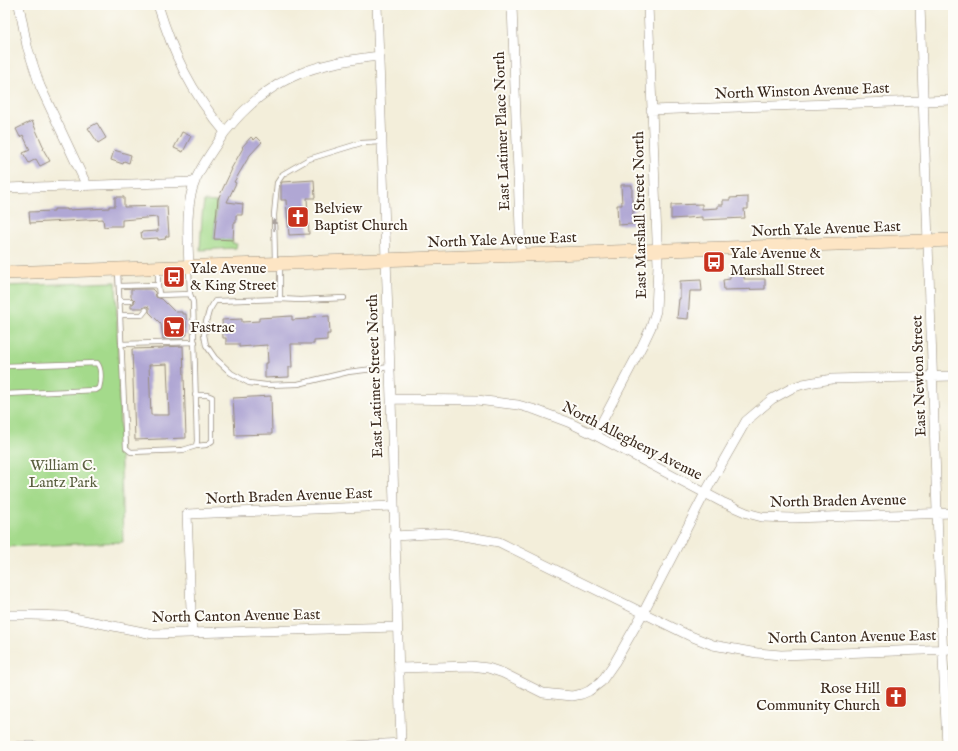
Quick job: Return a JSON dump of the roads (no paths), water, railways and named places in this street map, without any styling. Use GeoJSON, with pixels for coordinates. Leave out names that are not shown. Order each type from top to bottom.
{"type":"FeatureCollection","features":[{"type":"Feature","properties":{"kind":"main road","name":"North Yale Avenue East"},"geometry":{"type":"LineString","coordinates":[[5,273],[953,240]]}},
{"type":"Feature","properties":{"kind":"street"},"geometry":{"type":"LineString","coordinates":[[19,5],[27,46],[40,86],[87,186]]}},
{"type":"Feature","properties":{"kind":"street"},"geometry":{"type":"LineString","coordinates":[[158,5],[166,33],[180,66],[194,90],[225,132]]}},
{"type":"Feature","properties":{"kind":"street","name":"East Latimer Street North"},"geometry":{"type":"LineString","coordinates":[[377,5],[390,367],[401,745]]}},
{"type":"Feature","properties":{"kind":"street","name":"East Latimer Place North"},"geometry":{"type":"LineString","coordinates":[[512,5],[521,256]]}},
{"type":"Feature","properties":{"kind":"street","name":"East Marshall Street North"},"geometry":{"type":"LineString","coordinates":[[596,435],[642,346],[651,327],[656,311],[658,288],[648,5]]}},
{"type":"Feature","properties":{"kind":"street","name":"East Newton Street"},"geometry":{"type":"LineString","coordinates":[[920,5],[942,650],[949,743]]}},
{"type":"Feature","properties":{"kind":"street"},"geometry":{"type":"LineString","coordinates":[[189,266],[189,212],[195,182],[225,132],[246,109],[268,90],[284,80],[304,71],[327,64],[348,59],[379,56]]}},
{"type":"Feature","properties":{"kind":"street","name":"North Winston Avenue East"},"geometry":{"type":"LineString","coordinates":[[651,110],[953,100]]}},
{"type":"Feature","properties":{"kind":"street"},"geometry":{"type":"LineString","coordinates":[[5,188],[195,182]]}},
{"type":"Feature","properties":{"kind":"street","name":"North Allegheny Avenue"},"geometry":{"type":"LineString","coordinates":[[391,400],[477,400],[518,404],[547,414],[596,435],[705,493],[746,421],[772,399],[792,388],[803,384],[832,379],[953,376]]}},
{"type":"Feature","properties":{"kind":"street"},"geometry":{"type":"LineString","coordinates":[[399,668],[471,666],[488,668],[503,673],[543,693],[572,696],[582,694],[595,688],[606,677],[643,613],[705,493]]}},
{"type":"Feature","properties":{"kind":"street","name":"North Braden Avenue"},"geometry":{"type":"LineString","coordinates":[[705,493],[747,513],[772,518],[953,513]]}},
{"type":"Feature","properties":{"kind":"street","name":"North Braden Avenue East"},"geometry":{"type":"LineString","coordinates":[[192,633],[187,514],[393,506]]}},
{"type":"Feature","properties":{"kind":"street"},"geometry":{"type":"LineString","coordinates":[[394,536],[446,533],[499,542],[643,613]]}},
{"type":"Feature","properties":{"kind":"street","name":"North Canton Avenue East"},"geometry":{"type":"LineString","coordinates":[[643,613],[688,636],[713,645],[757,653],[781,655],[953,649]]}},
{"type":"Feature","properties":{"kind":"street","name":"North Canton Avenue East"},"geometry":{"type":"LineString","coordinates":[[5,615],[64,616],[153,634],[397,627]]}},
{"type":"Feature","properties":{"kind":"street"},"geometry":{"type":"LineString","coordinates":[[351,746],[401,745]]}},
{"type":"Feature","properties":{"kind":"street"},"geometry":{"type":"LineString","coordinates":[[19,746],[34,746]]}},
{"type":"Feature","properties":{"kind":"lane"},"geometry":{"type":"LineString","coordinates":[[280,299],[274,215],[277,183],[283,174],[309,159],[361,143],[382,142]]}},
{"type":"Feature","properties":{"kind":"lane"},"geometry":{"type":"LineString","coordinates":[[189,266],[190,294],[193,302],[195,342],[196,446]]}},
{"type":"Feature","properties":{"kind":"lane"},"geometry":{"type":"LineString","coordinates":[[158,268],[159,295],[190,294]]}},
{"type":"Feature","properties":{"kind":"lane"},"geometry":{"type":"LineString","coordinates":[[118,269],[126,448],[131,452],[183,450],[206,445],[212,441],[212,397],[207,395],[195,396]]}},
{"type":"Feature","properties":{"kind":"lane"},"geometry":{"type":"LineString","coordinates":[[119,286],[158,285]]}},
{"type":"Feature","properties":{"kind":"lane"},"geometry":{"type":"LineString","coordinates":[[344,298],[215,301],[209,311],[206,322],[204,334],[206,345],[215,358],[231,373],[249,383],[266,385],[298,384],[348,372],[390,367]]}},
{"type":"Feature","properties":{"kind":"lane"},"geometry":{"type":"LineString","coordinates":[[119,301],[131,301]]}},
{"type":"Feature","properties":{"kind":"lane"},"geometry":{"type":"LineString","coordinates":[[120,315],[142,315],[146,310]]}},
{"type":"Feature","properties":{"kind":"lane"},"geometry":{"type":"LineString","coordinates":[[121,344],[195,342]]}},
{"type":"Feature","properties":{"kind":"lane"},"geometry":{"type":"LineString","coordinates":[[5,366],[97,363],[100,367],[100,384],[99,388],[96,390],[5,394]]}},
{"type":"Feature","properties":{"kind":"place","name":"Belview Baptist Church"},"geometry":{"type":"Point","coordinates":[298,217]}},
{"type":"Feature","properties":{"kind":"place","name":"Yale Avenue & Marshall Street"},"geometry":{"type":"Point","coordinates":[714,262]}},
{"type":"Feature","properties":{"kind":"place","name":"Yale Avenue & King Street"},"geometry":{"type":"Point","coordinates":[174,277]}},
{"type":"Feature","properties":{"kind":"place","name":"Fastrac"},"geometry":{"type":"Point","coordinates":[174,327]}},
{"type":"Feature","properties":{"kind":"place","name":"Rose Hill Community Church"},"geometry":{"type":"Point","coordinates":[896,697]}},
{"type":"Feature","properties":{"kind":"park label","name":"William C. Lantz Park"},"geometry":{"type":"Point","coordinates":[63,474]}}]}
